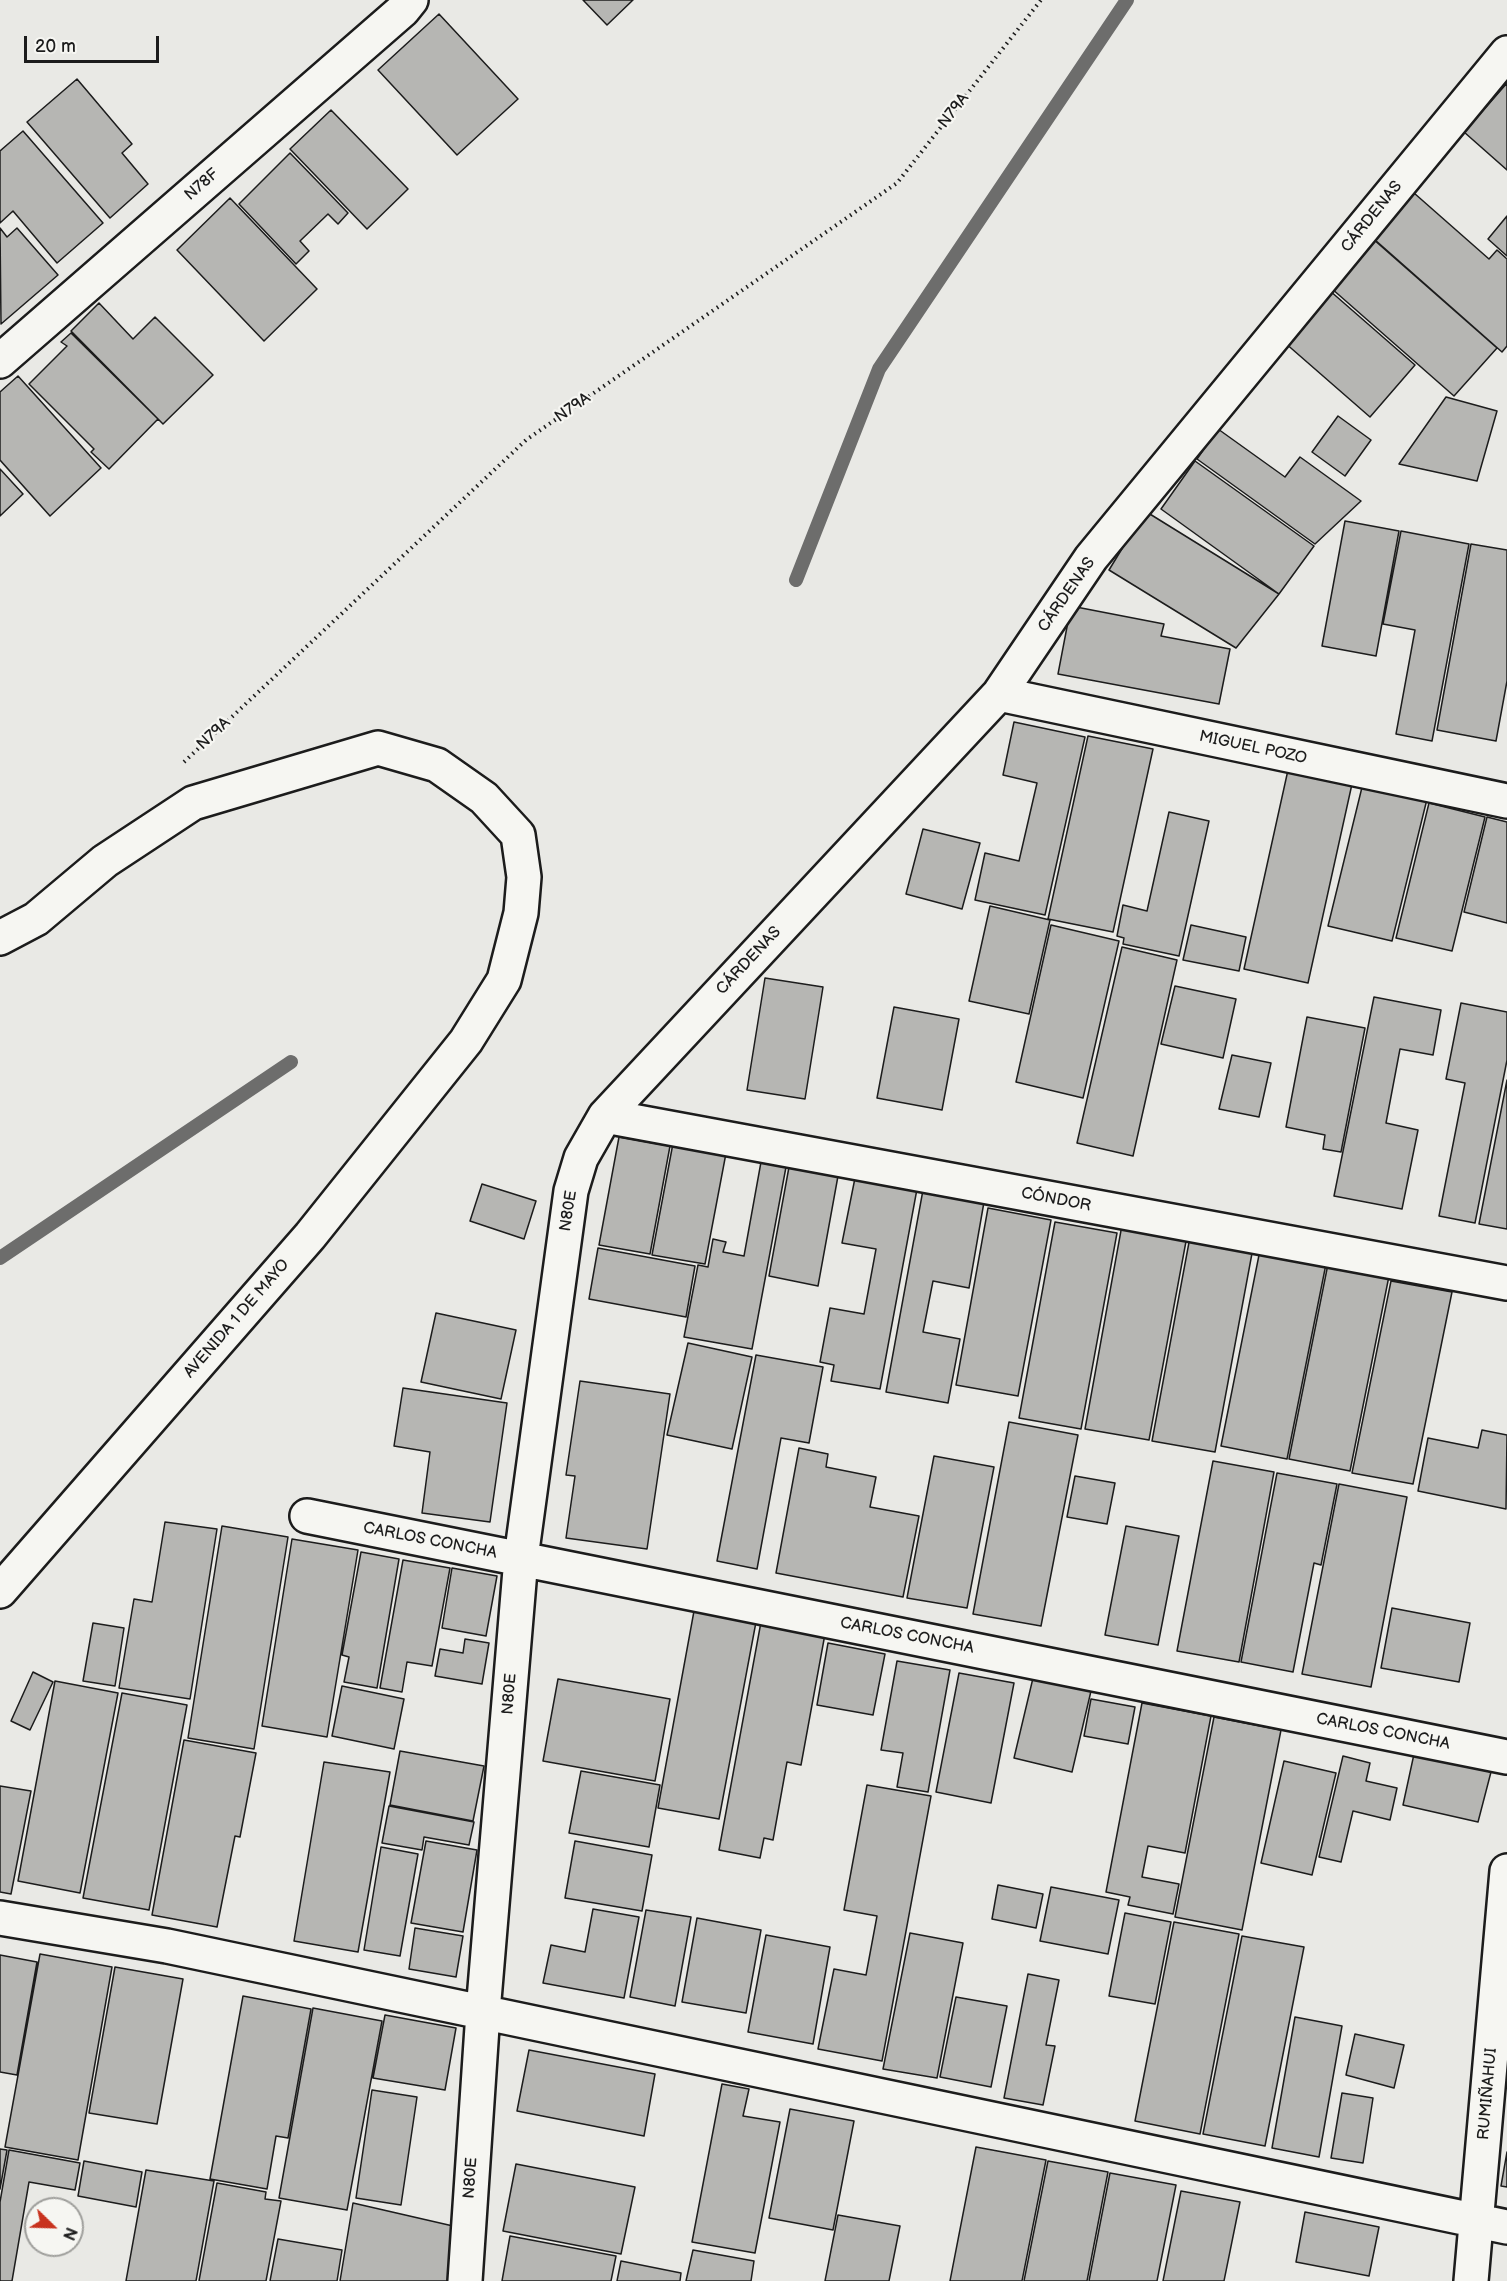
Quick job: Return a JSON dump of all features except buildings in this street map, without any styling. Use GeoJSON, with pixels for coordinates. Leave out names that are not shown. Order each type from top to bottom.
{"type":"FeatureCollection","features":[{"type":"Feature","properties":{"kind":"street","name":"N78F"},"geometry":{"type":"LineString","coordinates":[[0,361],[407,5]]}},
{"type":"Feature","properties":{"kind":"street","name":"CÁRDENAS"},"geometry":{"type":"LineString","coordinates":[[605,1116],[999,694],[1091,558],[1507,53]]}},
{"type":"Feature","properties":{"kind":"street","name":"MIGUEL POZO"},"geometry":{"type":"LineString","coordinates":[[999,694],[1507,801]]}},
{"type":"Feature","properties":{"kind":"street","name":"AVENIDA 1 DE MAYO"},"geometry":{"type":"LineString","coordinates":[[0,938],[36,919],[105,861],[193,803],[378,748],[437,765],[484,798],[518,835],[524,877],[521,913],[504,980],[466,1041],[310,1236],[0,1590]]}},
{"type":"Feature","properties":{"kind":"street","name":"CÓNDOR"},"geometry":{"type":"LineString","coordinates":[[605,1116],[1507,1283]]}},
{"type":"Feature","properties":{"kind":"street","name":"N80E"},"geometry":{"type":"LineString","coordinates":[[465,2281],[483,2012],[521,1558],[571,1191],[581,1158],[605,1116]]}},
{"type":"Feature","properties":{"kind":"street","name":"CARLOS CONCHA"},"geometry":{"type":"LineString","coordinates":[[307,1516],[1507,1757]]}},
{"type":"Feature","properties":{"kind":"street","name":"RUMIÑAHUI"},"geometry":{"type":"LineString","coordinates":[[1471,2281],[1492,2224],[1507,1871]]}},
{"type":"Feature","properties":{"kind":"street"},"geometry":{"type":"LineString","coordinates":[[0,1918],[167,1946],[1492,2224]]}},
{"type":"Feature","properties":{"kind":"path","name":"N79A"},"geometry":{"type":"LineString","coordinates":[[183,763],[526,440],[897,183],[1041,0]]}},
{"type":"Feature","properties":{"kind":"waterway"},"geometry":{"type":"LineString","coordinates":[[796,580],[879,369],[1127,0]]}},
{"type":"Feature","properties":{"kind":"waterway"},"geometry":{"type":"LineString","coordinates":[[0,1258],[291,1062]]}}]}
